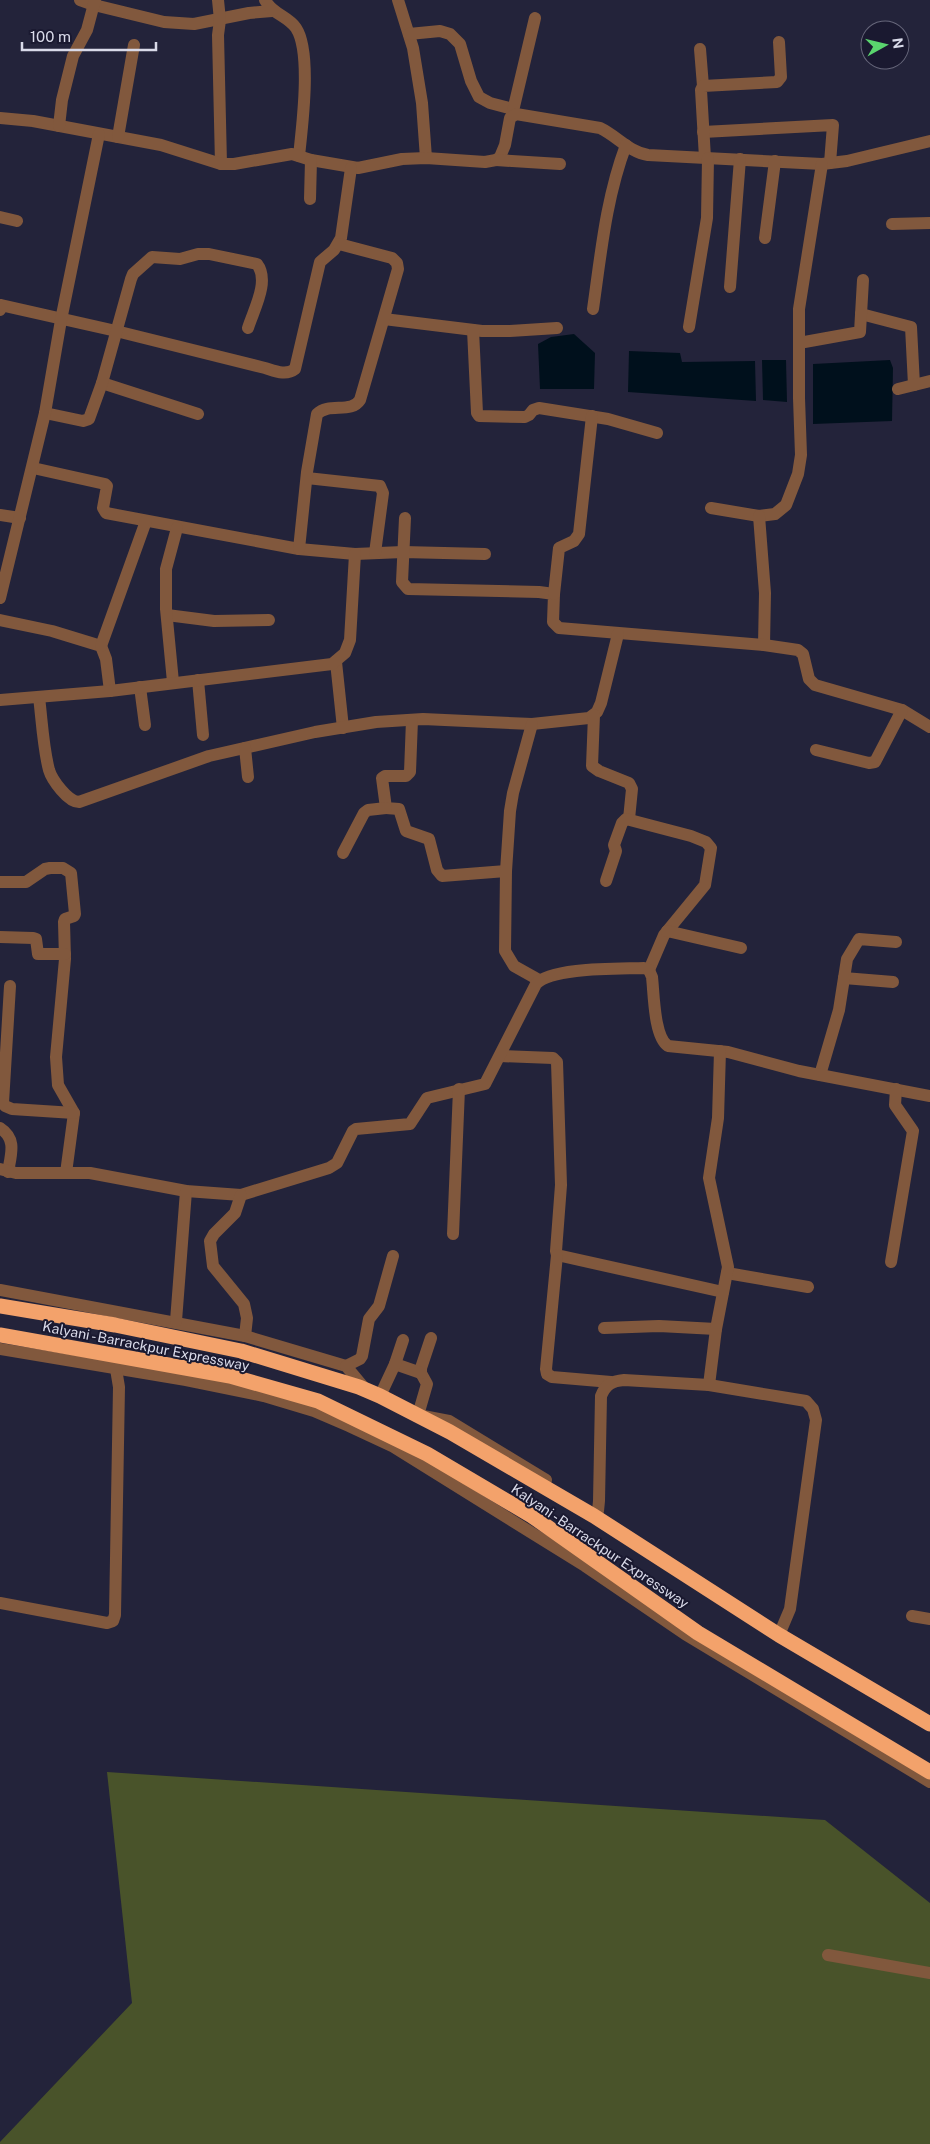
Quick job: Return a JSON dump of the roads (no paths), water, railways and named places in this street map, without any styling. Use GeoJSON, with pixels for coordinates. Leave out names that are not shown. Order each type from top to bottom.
{"type":"FeatureCollection","features":[{"type":"Feature","properties":{"kind":"highway","name":"Kalyani - Barrackpur Expressway"},"geometry":{"type":"LineString","coordinates":[[0,1306],[115,1325],[241,1351],[380,1396],[596,1513],[780,1632],[930,1724]]}},
{"type":"Feature","properties":{"kind":"highway","name":"Kalyani - Barrackpur Expressway"},"geometry":{"type":"LineString","coordinates":[[0,1335],[230,1376],[318,1401],[427,1454],[532,1516],[768,1681],[930,1772]]}},
{"type":"Feature","properties":{"kind":"street"},"geometry":{"type":"LineString","coordinates":[[80,0],[164,22],[194,24],[249,13],[272,11]]}},
{"type":"Feature","properties":{"kind":"street"},"geometry":{"type":"LineString","coordinates":[[218,0],[220,20],[218,35],[222,164]]}},
{"type":"Feature","properties":{"kind":"street"},"geometry":{"type":"LineString","coordinates":[[264,0],[272,11],[290,21],[296,28],[302,48],[306,158],[310,199]]}},
{"type":"Feature","properties":{"kind":"street"},"geometry":{"type":"LineString","coordinates":[[398,0],[409,34],[422,103],[426,158]]}},
{"type":"Feature","properties":{"kind":"street"},"geometry":{"type":"LineString","coordinates":[[59,126],[62,100],[73,56],[88,30],[95,3]]}},
{"type":"Feature","properties":{"kind":"street"},"geometry":{"type":"LineString","coordinates":[[496,160],[505,145],[535,18]]}},
{"type":"Feature","properties":{"kind":"street"},"geometry":{"type":"LineString","coordinates":[[409,34],[440,31],[450,34],[460,44],[471,81],[479,97],[490,103],[513,112],[589,124],[611,132],[640,154],[826,164],[930,141]]}},
{"type":"Feature","properties":{"kind":"street"},"geometry":{"type":"LineString","coordinates":[[703,86],[777,82],[781,77],[779,42]]}},
{"type":"Feature","properties":{"kind":"street"},"geometry":{"type":"LineString","coordinates":[[118,137],[134,45]]}},
{"type":"Feature","properties":{"kind":"street"},"geometry":{"type":"LineString","coordinates":[[689,327],[706,224],[706,158],[703,132],[701,90],[703,86],[700,48]]}},
{"type":"Feature","properties":{"kind":"street"},"geometry":{"type":"LineString","coordinates":[[0,118],[59,126],[161,145],[222,164],[292,154],[351,168],[402,159],[426,158],[560,164]]}},
{"type":"Feature","properties":{"kind":"street"},"geometry":{"type":"LineString","coordinates":[[703,132],[833,125],[800,300],[801,454],[798,474],[786,505],[775,514],[759,516],[711,508]]}},
{"type":"Feature","properties":{"kind":"street"},"geometry":{"type":"LineString","coordinates":[[0,598],[45,413],[61,320],[99,134]]}},
{"type":"Feature","properties":{"kind":"street"},"geometry":{"type":"LineString","coordinates":[[593,309],[606,216],[617,169],[626,145]]}},
{"type":"Feature","properties":{"kind":"street"},"geometry":{"type":"LineString","coordinates":[[730,287],[740,159]]}},
{"type":"Feature","properties":{"kind":"street"},"geometry":{"type":"LineString","coordinates":[[765,238],[775,161]]}},
{"type":"Feature","properties":{"kind":"street"},"geometry":{"type":"LineString","coordinates":[[0,307],[116,331],[286,373],[292,371],[295,369],[310,311],[320,262],[339,244],[351,168]]}},
{"type":"Feature","properties":{"kind":"street"},"geometry":{"type":"LineString","coordinates":[[0,217],[17,221]]}},
{"type":"Feature","properties":{"kind":"street"},"geometry":{"type":"LineString","coordinates":[[892,224],[930,223]]}},
{"type":"Feature","properties":{"kind":"street"},"geometry":{"type":"LineString","coordinates":[[298,549],[306,478],[317,414],[324,409],[358,404],[398,270],[397,263],[392,258],[339,244]]}},
{"type":"Feature","properties":{"kind":"street"},"geometry":{"type":"LineString","coordinates":[[45,413],[88,420],[102,383],[131,279],[150,259],[156,257],[180,260],[203,254],[258,264],[262,270],[262,280],[248,328]]}},
{"type":"Feature","properties":{"kind":"street"},"geometry":{"type":"LineString","coordinates":[[799,343],[860,332],[862,280]]}},
{"type":"Feature","properties":{"kind":"street"},"geometry":{"type":"LineString","coordinates":[[861,314],[912,327],[914,385]]}},
{"type":"Feature","properties":{"kind":"street"},"geometry":{"type":"LineString","coordinates":[[384,319],[473,330],[510,331],[557,328]]}},
{"type":"Feature","properties":{"kind":"street"},"geometry":{"type":"LineString","coordinates":[[473,330],[477,413],[479,416],[525,417],[530,415],[533,410],[539,408],[592,416],[657,433]]}},
{"type":"Feature","properties":{"kind":"street"},"geometry":{"type":"LineString","coordinates":[[898,389],[930,381]]}},
{"type":"Feature","properties":{"kind":"street"},"geometry":{"type":"LineString","coordinates":[[102,383],[198,414]]}},
{"type":"Feature","properties":{"kind":"street"},"geometry":{"type":"LineString","coordinates":[[592,416],[579,534],[574,541],[560,548],[554,594],[553,622],[555,626],[618,634],[764,645],[801,652],[809,679],[815,685],[902,710],[930,727]]}},
{"type":"Feature","properties":{"kind":"street"},"geometry":{"type":"LineString","coordinates":[[33,468],[105,484],[107,486],[103,508],[105,512],[177,528],[298,549],[355,554],[403,552],[485,554]]}},
{"type":"Feature","properties":{"kind":"street"},"geometry":{"type":"LineString","coordinates":[[306,478],[380,486],[383,493],[375,553]]}},
{"type":"Feature","properties":{"kind":"street"},"geometry":{"type":"LineString","coordinates":[[0,515],[20,518]]}},
{"type":"Feature","properties":{"kind":"street"},"geometry":{"type":"LineString","coordinates":[[759,516],[765,593],[764,645]]}},
{"type":"Feature","properties":{"kind":"street"},"geometry":{"type":"LineString","coordinates":[[405,518],[402,582],[408,588],[554,594]]}},
{"type":"Feature","properties":{"kind":"street"},"geometry":{"type":"LineString","coordinates":[[110,690],[106,659],[100,646],[146,521]]}},
{"type":"Feature","properties":{"kind":"street"},"geometry":{"type":"LineString","coordinates":[[174,682],[167,614],[167,562],[177,528]]}},
{"type":"Feature","properties":{"kind":"street"},"geometry":{"type":"LineString","coordinates":[[0,700],[140,687],[326,665],[336,662],[345,653],[350,640],[355,554]]}},
{"type":"Feature","properties":{"kind":"street"},"geometry":{"type":"LineString","coordinates":[[167,614],[218,621],[269,620]]}},
{"type":"Feature","properties":{"kind":"street"},"geometry":{"type":"LineString","coordinates":[[0,620],[52,631],[100,646]]}},
{"type":"Feature","properties":{"kind":"street"},"geometry":{"type":"LineString","coordinates":[[618,634],[604,694],[594,715],[592,766],[599,771],[629,783],[632,789],[629,819]]}},
{"type":"Feature","properties":{"kind":"street"},"geometry":{"type":"LineString","coordinates":[[336,662],[343,728]]}},
{"type":"Feature","properties":{"kind":"street"},"geometry":{"type":"LineString","coordinates":[[198,680],[203,735]]}},
{"type":"Feature","properties":{"kind":"street"},"geometry":{"type":"LineString","coordinates":[[140,687],[145,725]]}},
{"type":"Feature","properties":{"kind":"street"},"geometry":{"type":"LineString","coordinates":[[39,697],[50,770],[68,798],[75,802],[197,760],[315,732],[376,722],[443,719],[532,724],[589,718],[594,715]]}},
{"type":"Feature","properties":{"kind":"street"},"geometry":{"type":"LineString","coordinates":[[816,750],[870,763],[875,762],[902,710]]}},
{"type":"Feature","properties":{"kind":"street"},"geometry":{"type":"LineString","coordinates":[[386,808],[382,778],[386,776],[406,776],[410,772],[412,720]]}},
{"type":"Feature","properties":{"kind":"street"},"geometry":{"type":"LineString","coordinates":[[532,724],[511,801],[506,871],[506,952],[514,966],[539,980],[580,971],[644,968],[649,970],[652,977],[659,1033],[664,1043],[675,1048],[720,1050],[820,1075],[930,1096]]}},
{"type":"Feature","properties":{"kind":"street"},"geometry":{"type":"LineString","coordinates":[[245,748],[248,777]]}},
{"type":"Feature","properties":{"kind":"street"},"geometry":{"type":"LineString","coordinates":[[343,853],[364,813],[368,810],[399,809],[406,831],[429,838],[437,870],[442,876],[506,871]]}},
{"type":"Feature","properties":{"kind":"street"},"geometry":{"type":"LineString","coordinates":[[606,881],[616,851],[614,845],[622,822],[629,819],[692,836],[706,842],[711,848],[705,885],[668,930],[649,970]]}},
{"type":"Feature","properties":{"kind":"street"},"geometry":{"type":"LineString","coordinates":[[0,882],[26,882],[48,868],[63,868],[70,871],[76,914],[64,921],[65,954],[56,1051],[57,1081],[74,1113],[66,1173]]}},
{"type":"Feature","properties":{"kind":"street"},"geometry":{"type":"LineString","coordinates":[[668,930],[741,948]]}},
{"type":"Feature","properties":{"kind":"street"},"geometry":{"type":"LineString","coordinates":[[0,937],[33,938],[36,940],[38,954],[65,954]]}},
{"type":"Feature","properties":{"kind":"street"},"geometry":{"type":"LineString","coordinates":[[820,1075],[839,1010],[848,955],[859,938],[896,942]]}},
{"type":"Feature","properties":{"kind":"street"},"geometry":{"type":"LineString","coordinates":[[844,978],[893,982]]}},
{"type":"Feature","properties":{"kind":"street"},"geometry":{"type":"LineString","coordinates":[[0,1128],[8,1133],[12,1143],[4,1171],[102,1174],[186,1191],[242,1195],[334,1166],[353,1131],[356,1129],[410,1124],[427,1098],[485,1084],[539,980]]}},
{"type":"Feature","properties":{"kind":"street"},"geometry":{"type":"LineString","coordinates":[[10,986],[3,1103],[12,1109],[74,1113]]}},
{"type":"Feature","properties":{"kind":"street"},"geometry":{"type":"LineString","coordinates":[[709,1385],[716,1328],[727,1273],[728,1258],[708,1178],[718,1118],[720,1050]]}},
{"type":"Feature","properties":{"kind":"street"},"geometry":{"type":"LineString","coordinates":[[500,1056],[553,1058],[557,1060],[561,1185],[547,1374],[552,1377],[611,1382],[624,1380],[709,1385],[806,1401],[816,1414],[816,1420],[791,1602],[780,1632],[930,1717]]}},
{"type":"Feature","properties":{"kind":"street"},"geometry":{"type":"LineString","coordinates":[[453,1234],[459,1089]]}},
{"type":"Feature","properties":{"kind":"street"},"geometry":{"type":"LineString","coordinates":[[892,1262],[913,1131],[895,1105],[896,1089]]}},
{"type":"Feature","properties":{"kind":"street"},"geometry":{"type":"LineString","coordinates":[[176,1322],[186,1191]]}},
{"type":"Feature","properties":{"kind":"street"},"geometry":{"type":"LineString","coordinates":[[242,1195],[235,1213],[214,1234],[210,1241],[213,1266],[244,1304],[246,1318],[245,1336]]}},
{"type":"Feature","properties":{"kind":"street"},"geometry":{"type":"LineString","coordinates":[[557,1255],[723,1292]]}},
{"type":"Feature","properties":{"kind":"street"},"geometry":{"type":"LineString","coordinates":[[346,1366],[362,1356],[369,1319],[379,1306],[393,1256]]}},
{"type":"Feature","properties":{"kind":"street"},"geometry":{"type":"LineString","coordinates":[[727,1273],[808,1287]]}},
{"type":"Feature","properties":{"kind":"street"},"geometry":{"type":"LineString","coordinates":[[0,1290],[245,1336],[346,1366],[366,1390]]}},
{"type":"Feature","properties":{"kind":"street"},"geometry":{"type":"LineString","coordinates":[[604,1328],[659,1326],[716,1328]]}},
{"type":"Feature","properties":{"kind":"street"},"geometry":{"type":"LineString","coordinates":[[421,1373],[431,1338]]}},
{"type":"Feature","properties":{"kind":"street"},"geometry":{"type":"LineString","coordinates":[[380,1396],[395,1364],[403,1340]]}},
{"type":"Feature","properties":{"kind":"street"},"geometry":{"type":"LineString","coordinates":[[0,1349],[116,1368],[264,1396],[314,1411],[392,1446],[585,1566],[686,1634],[768,1681],[930,1782]]}},
{"type":"Feature","properties":{"kind":"street"},"geometry":{"type":"LineString","coordinates":[[395,1364],[421,1373],[427,1384],[418,1415]]}},
{"type":"Feature","properties":{"kind":"street"},"geometry":{"type":"LineString","coordinates":[[0,1603],[107,1623],[113,1621],[115,1616],[119,1387],[116,1368]]}},
{"type":"Feature","properties":{"kind":"street"},"geometry":{"type":"LineString","coordinates":[[596,1513],[601,1404],[604,1388],[611,1382]]}},
{"type":"Feature","properties":{"kind":"street"},"geometry":{"type":"LineString","coordinates":[[912,1616],[930,1619]]}},
{"type":"Feature","properties":{"kind":"street"},"geometry":{"type":"LineString","coordinates":[[828,1955],[930,1973]]}},
{"type":"Feature","properties":{"kind":"water"},"geometry":{"type":"Polygon","coordinates":[[[574,334],[595,353],[594,389],[540,389],[538,344],[551,337],[574,334]]]}},
{"type":"Feature","properties":{"kind":"water"},"geometry":{"type":"Polygon","coordinates":[[[629,351],[680,353],[682,362],[755,361],[756,401],[628,392],[629,351]]]}},
{"type":"Feature","properties":{"kind":"water"},"geometry":{"type":"Polygon","coordinates":[[[762,360],[786,360],[787,402],[763,400],[762,360]]]}},
{"type":"Feature","properties":{"kind":"water"},"geometry":{"type":"Polygon","coordinates":[[[890,360],[893,368],[892,421],[813,424],[813,364],[890,360]]]}}]}
